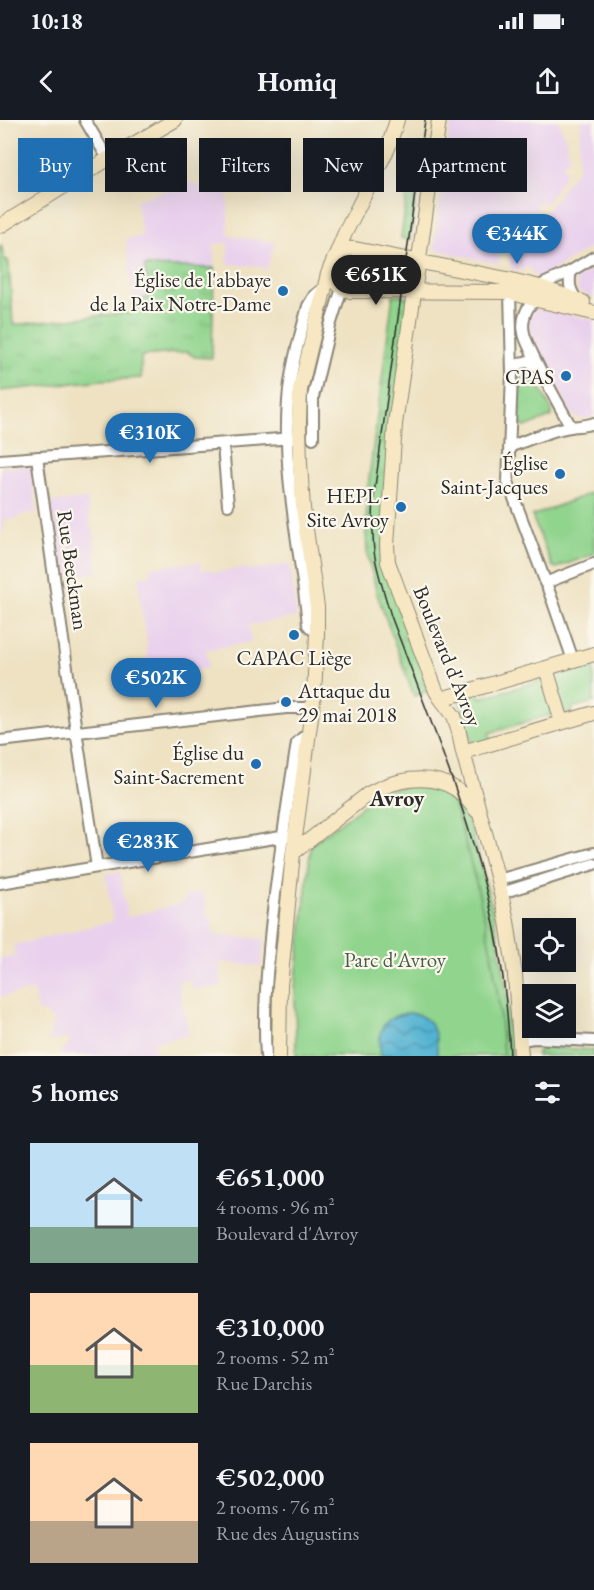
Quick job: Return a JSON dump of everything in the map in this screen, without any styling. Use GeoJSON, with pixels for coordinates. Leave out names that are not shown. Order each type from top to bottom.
{"type":"FeatureCollection","features":[{"type":"Feature","properties":{"kind":"street"},"geometry":{"type":"LineString","coordinates":[[85,120],[105,154]]}},
{"type":"Feature","properties":{"kind":"street"},"geometry":{"type":"LineString","coordinates":[[144,138],[175,120]]}},
{"type":"Feature","properties":{"kind":"street"},"geometry":{"type":"LineString","coordinates":[[266,1056],[264,1035],[266,984],[278,869],[289,837],[309,732],[316,671],[317,607],[303,508],[299,438],[300,390],[332,262],[388,148],[397,120]]}},
{"type":"Feature","properties":{"kind":"street","name":"Boulevard d'Avroy"},"geometry":{"type":"LineString","coordinates":[[439,120],[395,424],[387,544],[388,562],[441,699],[456,722],[507,921],[515,975],[521,1056]]}},
{"type":"Feature","properties":{"kind":"street"},"geometry":{"type":"LineString","coordinates":[[0,226],[105,161]]}},
{"type":"Feature","properties":{"kind":"street"},"geometry":{"type":"LineString","coordinates":[[594,305],[539,294],[510,292],[351,291],[342,288],[334,280],[332,262],[340,251],[350,248],[507,279],[539,294],[594,313]]}},
{"type":"Feature","properties":{"kind":"street"},"geometry":{"type":"LineString","coordinates":[[571,427],[538,367],[523,326],[526,310],[539,294],[594,257]]}},
{"type":"Feature","properties":{"kind":"street"},"geometry":{"type":"LineString","coordinates":[[571,271],[569,284],[578,301]]}},
{"type":"Feature","properties":{"kind":"street"},"geometry":{"type":"LineString","coordinates":[[299,438],[313,397],[330,326],[342,288]]}},
{"type":"Feature","properties":{"kind":"street"},"geometry":{"type":"LineString","coordinates":[[510,292],[512,373],[507,482],[573,660]]}},
{"type":"Feature","properties":{"kind":"street"},"geometry":{"type":"LineString","coordinates":[[512,373],[519,364],[528,361],[538,367]]}},
{"type":"Feature","properties":{"kind":"street"},"geometry":{"type":"LineString","coordinates":[[509,447],[571,427],[582,427],[594,423]]}},
{"type":"Feature","properties":{"kind":"street"},"geometry":{"type":"LineString","coordinates":[[0,460],[299,438]]}},
{"type":"Feature","properties":{"kind":"street"},"geometry":{"type":"LineString","coordinates":[[223,445],[228,505]]}},
{"type":"Feature","properties":{"kind":"street","name":"Rue Beeckman"},"geometry":{"type":"LineString","coordinates":[[37,457],[97,867]]}},
{"type":"Feature","properties":{"kind":"street"},"geometry":{"type":"LineString","coordinates":[[545,583],[594,564]]}},
{"type":"Feature","properties":{"kind":"street"},"geometry":{"type":"LineString","coordinates":[[441,699],[594,654]]}},
{"type":"Feature","properties":{"kind":"street"},"geometry":{"type":"LineString","coordinates":[[546,668],[562,722]]}},
{"type":"Feature","properties":{"kind":"street"},"geometry":{"type":"LineString","coordinates":[[0,741],[286,708],[312,708]]}},
{"type":"Feature","properties":{"kind":"street"},"geometry":{"type":"LineString","coordinates":[[463,752],[594,713]]}},
{"type":"Feature","properties":{"kind":"street"},"geometry":{"type":"LineString","coordinates":[[278,869],[293,853],[368,794],[397,782],[430,780],[449,785],[462,794],[480,815]]}},
{"type":"Feature","properties":{"kind":"street"},"geometry":{"type":"LineString","coordinates":[[279,1056],[280,986],[293,853],[289,837]]}},
{"type":"Feature","properties":{"kind":"street"},"geometry":{"type":"LineString","coordinates":[[0,883],[289,837]]}},
{"type":"Feature","properties":{"kind":"street"},"geometry":{"type":"LineString","coordinates":[[499,887],[521,874],[594,852]]}},
{"type":"Feature","properties":{"kind":"street"},"geometry":{"type":"LineString","coordinates":[[499,887],[524,886],[594,864]]}},
{"type":"Feature","properties":{"kind":"street"},"geometry":{"type":"LineString","coordinates":[[521,874],[519,882],[524,886]]}},
{"type":"Feature","properties":{"kind":"street"},"geometry":{"type":"LineString","coordinates":[[521,1040],[534,1038],[594,1041]]}},
{"type":"Feature","properties":{"kind":"shaded area"},"geometry":{"type":"Polygon","coordinates":[[[451,120],[558,120],[569,155],[569,160],[562,164],[566,171],[565,175],[547,202],[543,204],[540,201],[536,204],[538,209],[520,216],[526,224],[499,246],[499,264],[434,249],[442,192],[527,192],[527,138],[449,138],[451,120]]]}},
{"type":"Feature","properties":{"kind":"shaded area"},"geometry":{"type":"Polygon","coordinates":[[[581,120],[594,120],[594,245],[543,276],[534,276],[529,266],[518,271],[513,270],[509,264],[508,255],[512,247],[543,216],[578,168],[581,120]]]}},
{"type":"Feature","properties":{"kind":"shaded area"},"geometry":{"type":"Polygon","coordinates":[[[193,182],[199,187],[199,192],[228,192],[228,234],[275,242],[267,269],[228,264],[228,243],[214,244],[213,310],[134,312],[126,239],[142,236],[136,200],[161,192],[187,192],[187,184],[193,182]]]}},
{"type":"Feature","properties":{"kind":"shaded area"},"geometry":{"type":"Polygon","coordinates":[[[594,268],[594,298],[578,291],[576,279],[594,268]]]}},
{"type":"Feature","properties":{"kind":"shaded area"},"geometry":{"type":"Polygon","coordinates":[[[540,309],[594,320],[594,416],[582,419],[574,416],[528,330],[528,317],[535,310],[540,309]]]}},
{"type":"Feature","properties":{"kind":"shaded area"},"geometry":{"type":"Polygon","coordinates":[[[30,465],[37,512],[20,515],[20,518],[3,520],[4,531],[0,531],[0,468],[30,465]]]}},
{"type":"Feature","properties":{"kind":"shaded area"},"geometry":{"type":"Polygon","coordinates":[[[87,499],[91,529],[94,531],[97,572],[61,577],[50,502],[87,499]]]}},
{"type":"Feature","properties":{"kind":"shaded area"},"geometry":{"type":"Polygon","coordinates":[[[200,562],[201,570],[208,569],[215,572],[290,564],[297,617],[249,625],[251,642],[206,650],[209,668],[150,677],[138,577],[150,575],[150,567],[200,562]]]}},
{"type":"Feature","properties":{"kind":"shaded area"},"geometry":{"type":"Polygon","coordinates":[[[120,871],[127,917],[184,903],[185,896],[204,893],[207,917],[212,917],[214,935],[264,939],[261,966],[220,962],[222,986],[192,990],[190,980],[178,982],[189,1035],[154,1042],[156,1056],[54,1056],[63,1054],[61,1050],[71,1043],[68,1038],[48,1042],[53,1020],[44,1012],[38,1013],[33,990],[0,997],[0,959],[15,955],[13,945],[113,921],[106,874],[120,871]]]}},
{"type":"Feature","properties":{"kind":"green space"},"geometry":{"type":"Polygon","coordinates":[[[407,192],[417,192],[410,240],[401,238],[407,192]]]}},
{"type":"Feature","properties":{"kind":"green space"},"geometry":{"type":"Polygon","coordinates":[[[1,245],[5,260],[8,260],[9,265],[13,325],[134,312],[133,300],[148,298],[145,266],[214,268],[212,358],[195,357],[187,352],[141,356],[141,378],[0,391],[1,245]]]}},
{"type":"Feature","properties":{"kind":"green space"},"geometry":{"type":"Polygon","coordinates":[[[393,295],[402,295],[413,302],[386,545],[434,689],[414,696],[377,594],[367,552],[367,494],[393,295]]]}},
{"type":"Feature","properties":{"kind":"green space"},"geometry":{"type":"Polygon","coordinates":[[[528,368],[532,371],[552,411],[551,417],[525,427],[519,424],[521,372],[522,369],[528,368]]]}},
{"type":"Feature","properties":{"kind":"green space"},"geometry":{"type":"Polygon","coordinates":[[[591,493],[594,499],[594,554],[556,568],[552,566],[532,516],[591,493]]]}},
{"type":"Feature","properties":{"kind":"green space"},"geometry":{"type":"Polygon","coordinates":[[[594,665],[594,702],[572,708],[573,714],[564,713],[553,672],[559,668],[561,675],[594,665]]]}},
{"type":"Feature","properties":{"kind":"green space"},"geometry":{"type":"Polygon","coordinates":[[[536,674],[543,675],[556,715],[552,722],[549,715],[489,733],[491,740],[473,745],[458,697],[478,692],[480,698],[537,682],[536,674]]]}},
{"type":"Feature","properties":{"kind":"green space","name":"Parc d'Avroy"},"geometry":{"type":"Polygon","coordinates":[[[423,785],[450,793],[460,825],[486,923],[497,989],[503,1056],[296,1056],[295,989],[311,845],[383,790],[423,785]]]}},
{"type":"Feature","properties":{"kind":"green space"},"geometry":{"type":"Polygon","coordinates":[[[450,793],[463,804],[489,897],[507,991],[512,1056],[503,1056],[492,956],[470,858],[450,793]]]}},
{"type":"Feature","properties":{"kind":"green space"},"geometry":{"type":"Polygon","coordinates":[[[545,1047],[594,1050],[594,1056],[537,1056],[537,1052],[545,1047]]]}},
{"type":"Feature","properties":{"kind":"water"},"geometry":{"type":"Polygon","coordinates":[[[407,1013],[416,1014],[428,1021],[435,1033],[437,1056],[381,1056],[382,1027],[391,1018],[407,1013]]]}},
{"type":"Feature","properties":{"kind":"tram line"},"geometry":{"type":"LineString","coordinates":[[425,120],[374,494],[374,551],[391,616],[448,768],[485,884],[502,974],[510,1056]]}},
{"type":"Feature","properties":{"kind":"place","name":"Église de l'abbaye de la Paix Notre-Dame"},"geometry":{"type":"Point","coordinates":[283,291]}},
{"type":"Feature","properties":{"kind":"place","name":"CPAS"},"geometry":{"type":"Point","coordinates":[566,376]}},
{"type":"Feature","properties":{"kind":"place","name":"Église Saint-Jacques"},"geometry":{"type":"Point","coordinates":[560,474]}},
{"type":"Feature","properties":{"kind":"place","name":"HEPL - Site Avroy"},"geometry":{"type":"Point","coordinates":[401,507]}},
{"type":"Feature","properties":{"kind":"place","name":"CAPAC Liège"},"geometry":{"type":"Point","coordinates":[294,635]}},
{"type":"Feature","properties":{"kind":"place","name":"Attaque du 29 mai 2018"},"geometry":{"type":"Point","coordinates":[286,702]}},
{"type":"Feature","properties":{"kind":"place","name":"Église du Saint-Sacrement"},"geometry":{"type":"Point","coordinates":[256,764]}},
{"type":"Feature","properties":{"kind":"district","name":"Avroy"},"geometry":{"type":"Point","coordinates":[397,798]}}]}
